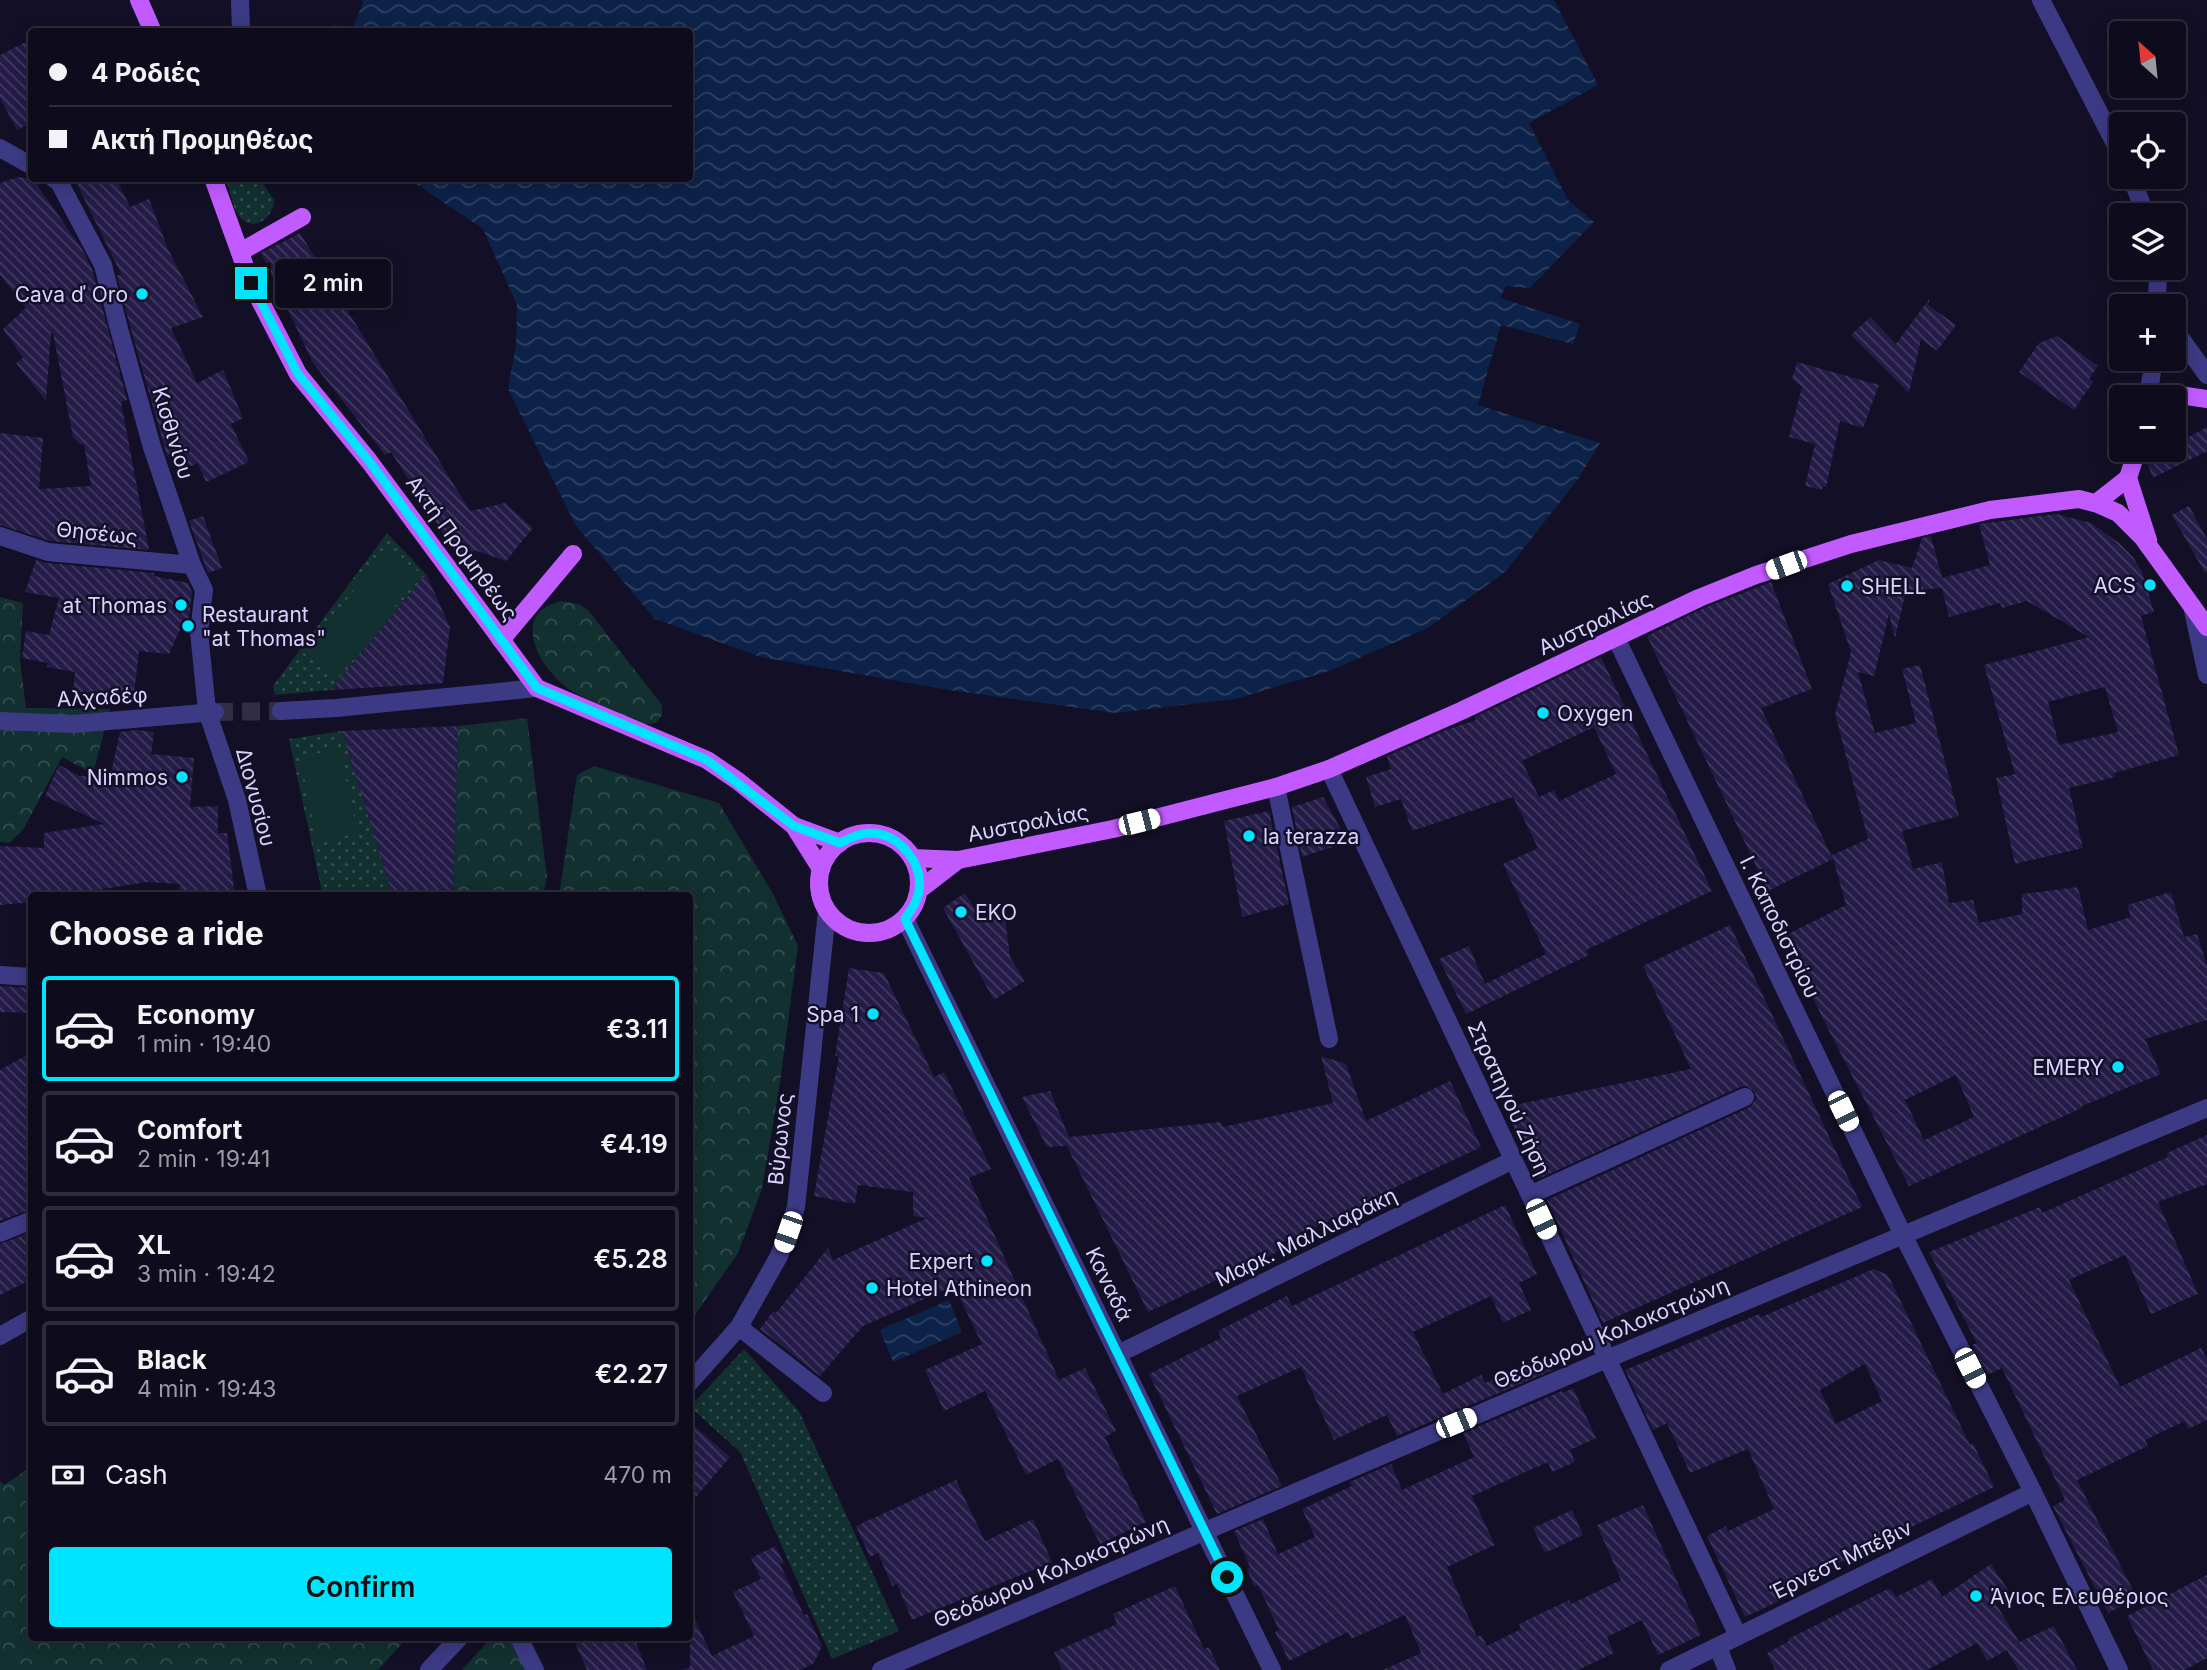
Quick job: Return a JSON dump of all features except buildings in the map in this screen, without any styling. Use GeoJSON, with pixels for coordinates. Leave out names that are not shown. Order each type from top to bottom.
{"type":"FeatureCollection","features":[{"type":"Feature","properties":{"kind":"main road"},"geometry":{"type":"LineString","coordinates":[[139,0],[151,28]]}},
{"type":"Feature","properties":{"kind":"main road","name":"Ακτή Προμηθέως"},"geometry":{"type":"LineString","coordinates":[[214,182],[251,283],[298,374],[369,461],[537,688]]}},
{"type":"Feature","properties":{"kind":"main road"},"geometry":{"type":"LineString","coordinates":[[240,252],[302,217]]}},
{"type":"Feature","properties":{"kind":"main road"},"geometry":{"type":"LineString","coordinates":[[2186,396],[2207,400]]}},
{"type":"Feature","properties":{"kind":"main road"},"geometry":{"type":"LineString","coordinates":[[2096,503],[2128,478],[2133,462]]}},
{"type":"Feature","properties":{"kind":"main road"},"geometry":{"type":"LineString","coordinates":[[2128,478],[2150,547]]}},
{"type":"Feature","properties":{"kind":"main road","name":"Αυστραλίας"},"geometry":{"type":"LineString","coordinates":[[958,860],[1114,828],[1276,788],[1329,769],[1461,711],[1720,590],[1851,544],[1990,510],[2079,499],[2118,513],[2150,547],[2207,627]]}},
{"type":"Feature","properties":{"kind":"main road"},"geometry":{"type":"LineString","coordinates":[[502,640],[573,554]]}},
{"type":"Feature","properties":{"kind":"main road"},"geometry":{"type":"LineString","coordinates":[[537,688],[707,760],[794,826],[840,843]]}},
{"type":"Feature","properties":{"kind":"main road"},"geometry":{"type":"LineString","coordinates":[[794,826],[821,869]]}},
{"type":"Feature","properties":{"kind":"main road"},"geometry":{"type":"LineString","coordinates":[[872,833],[888,837],[902,845],[913,858],[919,873],[919,890],[905,919],[891,928],[876,933],[859,932],[844,926],[827,911],[819,885],[821,869],[828,854],[840,843],[855,835],[872,833]]}},
{"type":"Feature","properties":{"kind":"main road"},"geometry":{"type":"LineString","coordinates":[[913,858],[958,860]]}},
{"type":"Feature","properties":{"kind":"main road"},"geometry":{"type":"LineString","coordinates":[[919,890],[958,860]]}},
{"type":"Feature","properties":{"kind":"street"},"geometry":{"type":"LineString","coordinates":[[240,0],[241,28]]}},
{"type":"Feature","properties":{"kind":"street"},"geometry":{"type":"LineString","coordinates":[[2041,0],[2109,132]]}},
{"type":"Feature","properties":{"kind":"street"},"geometry":{"type":"LineString","coordinates":[[0,148],[28,164]]}},
{"type":"Feature","properties":{"kind":"street","name":"Κισθινίου"},"geometry":{"type":"LineString","coordinates":[[59,182],[103,265],[152,447],[192,565],[204,590],[199,632],[211,712]]}},
{"type":"Feature","properties":{"kind":"street"},"geometry":{"type":"LineString","coordinates":[[2186,346],[2207,375]]}},
{"type":"Feature","properties":{"kind":"street","name":"Θησέως"},"geometry":{"type":"LineString","coordinates":[[0,536],[48,552],[192,565]]}},
{"type":"Feature","properties":{"kind":"street"},"geometry":{"type":"LineString","coordinates":[[2192,606],[2207,676]]}},
{"type":"Feature","properties":{"kind":"street","name":"Ι. Καποδιστρίου"},"geometry":{"type":"LineString","coordinates":[[1616,638],[1903,1235],[2033,1492],[2119,1670]]}},
{"type":"Feature","properties":{"kind":"street"},"geometry":{"type":"LineString","coordinates":[[281,711],[537,688]]}},
{"type":"Feature","properties":{"kind":"street","name":"Αλχαδέφ"},"geometry":{"type":"LineString","coordinates":[[0,721],[74,724],[211,712]]}},
{"type":"Feature","properties":{"kind":"street","name":"Διονυσίου"},"geometry":{"type":"LineString","coordinates":[[211,712],[237,800],[257,892]]}},
{"type":"Feature","properties":{"kind":"street","name":"Στρατηγού Ζήση"},"geometry":{"type":"LineString","coordinates":[[1329,769],[1738,1636]]}},
{"type":"Feature","properties":{"kind":"street"},"geometry":{"type":"LineString","coordinates":[[1276,788],[1329,1039]]}},
{"type":"Feature","properties":{"kind":"street","name":"Βύρωνος"},"geometry":{"type":"LineString","coordinates":[[693,1379],[739,1327],[779,1256],[796,1207],[827,911]]}},
{"type":"Feature","properties":{"kind":"street","name":"Καναδά"},"geometry":{"type":"LineString","coordinates":[[905,919],[1272,1670]]}},
{"type":"Feature","properties":{"kind":"street"},"geometry":{"type":"LineString","coordinates":[[0,975],[28,977]]}},
{"type":"Feature","properties":{"kind":"street"},"geometry":{"type":"LineString","coordinates":[[1530,1195],[1745,1097]]}},
{"type":"Feature","properties":{"kind":"street","name":"Θεόδωρου Κολοκοτρώνη"},"geometry":{"type":"LineString","coordinates":[[881,1670],[1607,1359],[2207,1108]]}},
{"type":"Feature","properties":{"kind":"street","name":"Μαρκ. Μαλλιαράκη"},"geometry":{"type":"LineString","coordinates":[[1118,1354],[1513,1160]]}},
{"type":"Feature","properties":{"kind":"street"},"geometry":{"type":"LineString","coordinates":[[0,1233],[28,1222]]}},
{"type":"Feature","properties":{"kind":"street"},"geometry":{"type":"LineString","coordinates":[[0,1336],[28,1320]]}},
{"type":"Feature","properties":{"kind":"street"},"geometry":{"type":"LineString","coordinates":[[739,1327],[823,1392]]}},
{"type":"Feature","properties":{"kind":"street","name":"Έρνεστ Μπέβιν"},"geometry":{"type":"LineString","coordinates":[[1670,1670],[2033,1492]]}},
{"type":"Feature","properties":{"kind":"street"},"geometry":{"type":"LineString","coordinates":[[429,1670],[456,1641]]}},
{"type":"Feature","properties":{"kind":"street"},"geometry":{"type":"LineString","coordinates":[[520,1641],[535,1670]]}},
{"type":"Feature","properties":{"kind":"street"},"geometry":{"type":"LineString","coordinates":[[1717,1647],[1727,1670]]}},
{"type":"Feature","properties":{"kind":"green space"},"geometry":{"type":"Polygon","coordinates":[[[227,182],[262,182],[274,200],[271,212],[257,223],[245,221],[239,216],[227,182]]]}},
{"type":"Feature","properties":{"kind":"green space"},"geometry":{"type":"Polygon","coordinates":[[[387,533],[426,574],[331,690],[275,695],[273,686],[387,533]]]}},
{"type":"Feature","properties":{"kind":"green space"},"geometry":{"type":"Polygon","coordinates":[[[388,548],[421,574],[337,679],[304,653],[388,548]]]}},
{"type":"Feature","properties":{"kind":"green space"},"geometry":{"type":"Polygon","coordinates":[[[0,597],[23,603],[20,660],[26,708],[110,709],[93,774],[62,757],[23,830],[9,843],[0,842],[0,597]]]}},
{"type":"Feature","properties":{"kind":"green space"},"geometry":{"type":"Polygon","coordinates":[[[561,601],[579,604],[588,610],[662,705],[662,715],[656,723],[636,722],[582,697],[560,682],[550,671],[535,644],[533,630],[536,618],[545,608],[561,601]]]}},
{"type":"Feature","properties":{"kind":"green space"},"geometry":{"type":"Polygon","coordinates":[[[527,718],[547,877],[544,892],[453,892],[458,726],[527,718]]]}},
{"type":"Feature","properties":{"kind":"green space"},"geometry":{"type":"Polygon","coordinates":[[[342,731],[392,892],[322,892],[289,739],[342,731]]]}},
{"type":"Feature","properties":{"kind":"green space"},"geometry":{"type":"Polygon","coordinates":[[[339,749],[358,833],[318,842],[300,757],[339,749]]]}},
{"type":"Feature","properties":{"kind":"green space"},"geometry":{"type":"Polygon","coordinates":[[[594,766],[719,803],[773,894],[798,946],[780,1083],[762,1189],[738,1253],[693,1318],[693,892],[560,892],[577,775],[594,766]]]}},
{"type":"Feature","properties":{"kind":"green space"},"geometry":{"type":"Polygon","coordinates":[[[744,1349],[799,1411],[899,1631],[832,1659],[740,1452],[693,1410],[693,1404],[744,1349]]]}},
{"type":"Feature","properties":{"kind":"green space"},"geometry":{"type":"Polygon","coordinates":[[[28,1469],[28,1641],[404,1641],[378,1670],[0,1670],[0,1481],[4,1485],[28,1469]]]}},
{"type":"Feature","properties":{"kind":"green space"},"geometry":{"type":"Polygon","coordinates":[[[488,1641],[510,1641],[520,1649],[529,1670],[462,1670],[488,1641]]]}},
{"type":"Feature","properties":{"kind":"water"},"geometry":{"type":"Polygon","coordinates":[[[361,0],[1554,0],[1598,85],[1529,123],[1568,200],[1594,222],[1530,288],[1506,286],[1500,298],[1580,324],[1573,344],[1501,325],[1478,405],[1600,443],[1578,479],[1506,571],[1428,628],[1329,671],[1235,699],[1115,713],[949,690],[761,657],[655,619],[576,526],[508,389],[516,344],[517,305],[483,229],[413,182],[693,182],[693,28],[352,28],[363,3],[361,0]]]}},
{"type":"Feature","properties":{"kind":"water"},"geometry":{"type":"Polygon","coordinates":[[[949,1300],[962,1332],[893,1362],[880,1330],[949,1300]]]}},
{"type":"Feature","properties":{"kind":"tunnel"},"geometry":{"type":"LineString","coordinates":[[215,712],[281,711]]}},
{"type":"Feature","properties":{"kind":"place","name":"Cava ď Oro"},"geometry":{"type":"Point","coordinates":[142,294]}},
{"type":"Feature","properties":{"kind":"place","name":"ACS"},"geometry":{"type":"Point","coordinates":[2150,585]}},
{"type":"Feature","properties":{"kind":"place","name":"SHELL"},"geometry":{"type":"Point","coordinates":[1847,586]}},
{"type":"Feature","properties":{"kind":"place","name":"at Thomas"},"geometry":{"type":"Point","coordinates":[181,605]}},
{"type":"Feature","properties":{"kind":"place","name":"Restaurant \"at Thomas\""},"geometry":{"type":"Point","coordinates":[188,626]}},
{"type":"Feature","properties":{"kind":"place","name":"Oxygen"},"geometry":{"type":"Point","coordinates":[1543,713]}},
{"type":"Feature","properties":{"kind":"place","name":"Nimmos"},"geometry":{"type":"Point","coordinates":[182,777]}},
{"type":"Feature","properties":{"kind":"place","name":"la terazza"},"geometry":{"type":"Point","coordinates":[1249,836]}},
{"type":"Feature","properties":{"kind":"place","name":"EKO"},"geometry":{"type":"Point","coordinates":[961,912]}},
{"type":"Feature","properties":{"kind":"place","name":"Spa 1"},"geometry":{"type":"Point","coordinates":[873,1014]}},
{"type":"Feature","properties":{"kind":"place","name":"EMERY"},"geometry":{"type":"Point","coordinates":[2118,1067]}},
{"type":"Feature","properties":{"kind":"place","name":"Expert"},"geometry":{"type":"Point","coordinates":[987,1261]}},
{"type":"Feature","properties":{"kind":"place","name":"Hotel Athineon"},"geometry":{"type":"Point","coordinates":[872,1288]}},
{"type":"Feature","properties":{"kind":"place","name":"Άγιος Ελευθέριος"},"geometry":{"type":"Point","coordinates":[1976,1596]}},
{"type":"Feature","properties":{"kind":"route"},"geometry":{"type":"LineString","coordinates":[[251,283],[298,374],[369,461],[537,688],[707,760],[794,826],[840,843],[855,835],[872,833],[888,837],[902,845],[913,858],[919,873],[919,890],[905,919],[1227,1577]]}}]}
